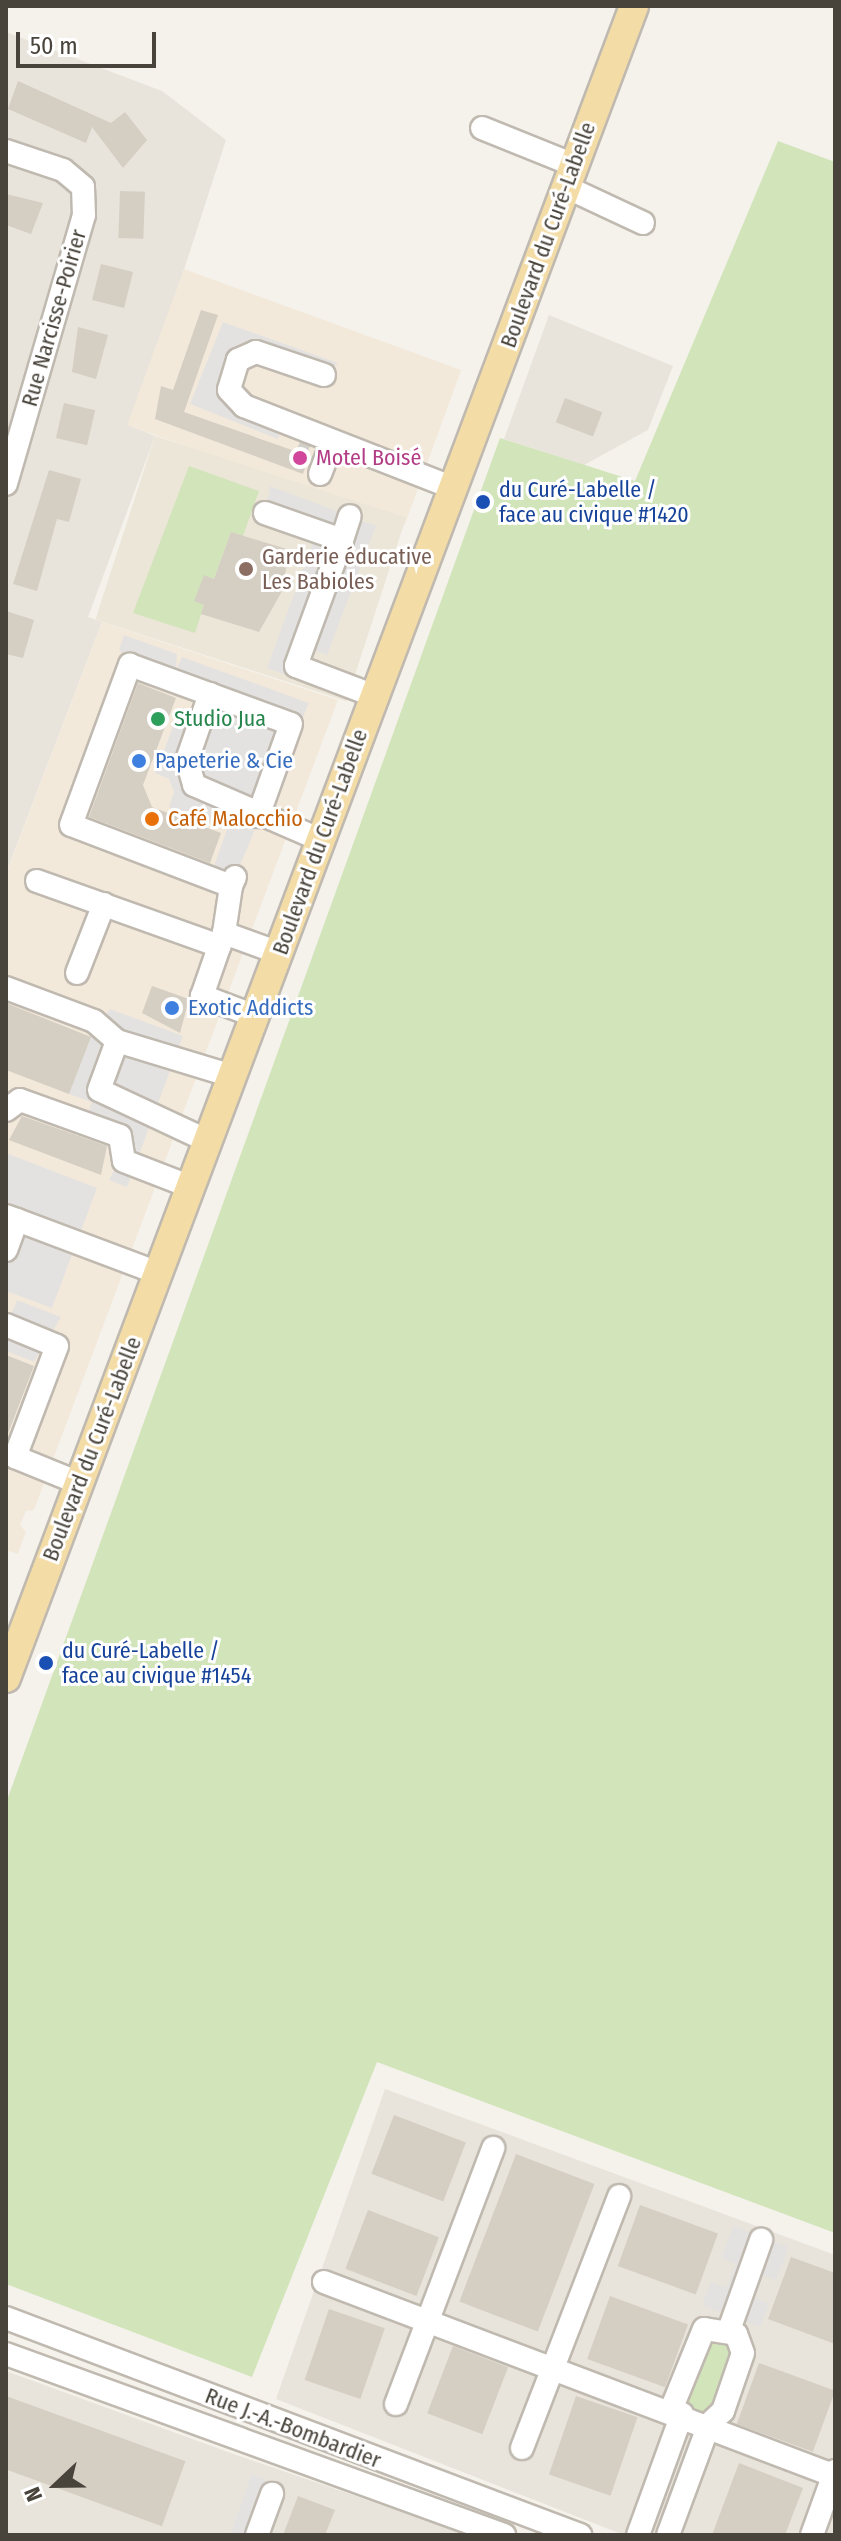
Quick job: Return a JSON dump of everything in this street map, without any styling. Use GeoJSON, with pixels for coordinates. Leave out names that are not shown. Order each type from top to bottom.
{"type":"FeatureCollection","features":[{"type":"Feature","properties":{"kind":"main road","name":"Boulevard du Curé-Labelle"},"geometry":{"type":"LineString","coordinates":[[6,1678],[634,6]]}},
{"type":"Feature","properties":{"kind":"street"},"geometry":{"type":"LineString","coordinates":[[482,128],[570,176],[643,223]]}},
{"type":"Feature","properties":{"kind":"street","name":"Rue Narcisse-Poirier"},"geometry":{"type":"LineString","coordinates":[[6,151],[63,170],[83,187],[84,215],[6,484]]}},
{"type":"Feature","properties":{"kind":"street"},"geometry":{"type":"LineString","coordinates":[[324,375],[261,353],[238,360],[229,381],[233,398],[332,443],[453,488]]}},
{"type":"Feature","properties":{"kind":"street"},"geometry":{"type":"LineString","coordinates":[[288,423],[304,446],[332,443]]}},
{"type":"Feature","properties":{"kind":"street"},"geometry":{"type":"LineString","coordinates":[[320,474],[332,443]]}},
{"type":"Feature","properties":{"kind":"street"},"geometry":{"type":"LineString","coordinates":[[265,513],[342,540]]}},
{"type":"Feature","properties":{"kind":"street"},"geometry":{"type":"LineString","coordinates":[[350,516],[296,666],[375,696]]}},
{"type":"Feature","properties":{"kind":"street"},"geometry":{"type":"LineString","coordinates":[[255,1016],[202,996],[222,940],[233,882],[71,825],[130,665],[291,724],[258,816]]}},
{"type":"Feature","properties":{"kind":"street"},"geometry":{"type":"LineString","coordinates":[[210,694],[188,755],[189,776],[202,792],[321,840]]}},
{"type":"Feature","properties":{"kind":"street"},"geometry":{"type":"LineString","coordinates":[[37,881],[222,940],[279,953]]}},
{"type":"Feature","properties":{"kind":"street"},"geometry":{"type":"LineString","coordinates":[[77,973],[104,904]]}},
{"type":"Feature","properties":{"kind":"street"},"geometry":{"type":"LineString","coordinates":[[6,988],[94,1021],[117,1041],[232,1076]]}},
{"type":"Feature","properties":{"kind":"street"},"geometry":{"type":"LineString","coordinates":[[117,1041],[99,1090],[208,1141]]}},
{"type":"Feature","properties":{"kind":"street"},"geometry":{"type":"LineString","coordinates":[[6,1110],[20,1100],[120,1136],[124,1161],[191,1187]]}},
{"type":"Feature","properties":{"kind":"street"},"geometry":{"type":"LineString","coordinates":[[6,1250],[11,1218],[158,1273]]}},
{"type":"Feature","properties":{"kind":"street"},"geometry":{"type":"LineString","coordinates":[[6,1325],[57,1346],[11,1458],[79,1483]]}},
{"type":"Feature","properties":{"kind":"street"},"geometry":{"type":"LineString","coordinates":[[396,2404],[493,2148]]}},
{"type":"Feature","properties":{"kind":"street"},"geometry":{"type":"LineString","coordinates":[[522,2448],[619,2196]]}},
{"type":"Feature","properties":{"kind":"street"},"geometry":{"type":"LineString","coordinates":[[729,2330],[761,2240]]}},
{"type":"Feature","properties":{"kind":"street"},"geometry":{"type":"LineString","coordinates":[[324,2282],[709,2424],[834,2474],[812,2535]]}},
{"type":"Feature","properties":{"kind":"street","name":"Rue J.-A.-Bombardier"},"geometry":{"type":"LineString","coordinates":[[6,2318],[580,2535]]}},
{"type":"Feature","properties":{"kind":"street"},"geometry":{"type":"LineString","coordinates":[[638,2535],[698,2338],[704,2329],[729,2330],[742,2341],[743,2353],[723,2411],[709,2424],[668,2535]]}},
{"type":"Feature","properties":{"kind":"street","name":"Rue J.-A.-Bombardier"},"geometry":{"type":"LineString","coordinates":[[6,2354],[504,2535]]}},
{"type":"Feature","properties":{"kind":"street"},"geometry":{"type":"LineString","coordinates":[[252,2529],[272,2494]]}},
{"type":"Feature","properties":{"kind":"shaded area"},"geometry":{"type":"Polygon","coordinates":[[[6,32],[162,91],[226,140],[133,427],[155,436],[88,617],[102,622],[6,873],[6,32]]]}},
{"type":"Feature","properties":{"kind":"shaded area"},"geometry":{"type":"Polygon","coordinates":[[[184,269],[461,370],[404,526],[127,425],[184,269]]]}},
{"type":"Feature","properties":{"kind":"shaded area"},"geometry":{"type":"Polygon","coordinates":[[[549,315],[673,366],[648,430],[584,465],[504,439],[549,315]]]}},
{"type":"Feature","properties":{"kind":"shaded area"},"geometry":{"type":"Polygon","coordinates":[[[223,322],[338,363],[324,375],[256,352],[229,390],[284,421],[278,439],[190,404],[223,322]]]}},
{"type":"Feature","properties":{"kind":"shaded area","name":"Garderie éducative Les Babioles"},"geometry":{"type":"Polygon","coordinates":[[[155,436],[406,518],[346,701],[95,620],[155,436]]]}},
{"type":"Feature","properties":{"kind":"shaded area"},"geometry":{"type":"Polygon","coordinates":[[[270,486],[376,526],[327,655],[303,646],[291,677],[267,668],[317,532],[265,513],[270,486]]]}},
{"type":"Feature","properties":{"kind":"shaded area"},"geometry":{"type":"Polygon","coordinates":[[[102,622],[338,700],[34,1510],[26,1511],[20,1525],[26,1532],[18,1554],[6,1550],[6,874],[102,622]]]}},
{"type":"Feature","properties":{"kind":"shaded area"},"geometry":{"type":"Polygon","coordinates":[[[124,635],[177,654],[176,670],[182,657],[309,703],[235,877],[212,872],[227,829],[169,807],[174,792],[169,779],[155,773],[178,714],[200,722],[209,694],[130,665],[119,649],[124,635]]]}},
{"type":"Feature","properties":{"kind":"shaded area"},"geometry":{"type":"Polygon","coordinates":[[[110,1009],[183,1036],[127,1187],[109,1180],[133,1133],[87,1116],[92,1102],[69,1094],[91,1036],[110,1009]]]}},
{"type":"Feature","properties":{"kind":"shaded area"},"geometry":{"type":"Polygon","coordinates":[[[6,1153],[97,1188],[52,1308],[9,1292],[6,1297],[6,1153]]]}},
{"type":"Feature","properties":{"kind":"shaded area"},"geometry":{"type":"Polygon","coordinates":[[[17,1300],[61,1317],[34,1362],[6,1351],[6,1327],[17,1300]]]}},
{"type":"Feature","properties":{"kind":"shaded area"},"geometry":{"type":"Polygon","coordinates":[[[385,2089],[835,2255],[835,2535],[624,2535],[276,2399],[385,2089]]]}},
{"type":"Feature","properties":{"kind":"shaded area"},"geometry":{"type":"Polygon","coordinates":[[[733,2226],[789,2247],[776,2280],[762,2275],[753,2297],[769,2304],[760,2327],[702,2305],[711,2282],[727,2288],[736,2264],[721,2258],[733,2226]]]}},
{"type":"Feature","properties":{"kind":"shaded area"},"geometry":{"type":"Polygon","coordinates":[[[6,2371],[228,2452],[469,2535],[6,2535],[6,2371]]]}},
{"type":"Feature","properties":{"kind":"shaded area"},"geometry":{"type":"Polygon","coordinates":[[[252,2474],[266,2479],[246,2535],[230,2535],[252,2474]]]}},
{"type":"Feature","properties":{"kind":"green space"},"geometry":{"type":"Polygon","coordinates":[[[778,141],[835,162],[835,2233],[377,2062],[252,2377],[6,2284],[6,1803],[500,438],[635,481],[778,141]]]}},
{"type":"Feature","properties":{"kind":"green space"},"geometry":{"type":"Polygon","coordinates":[[[189,466],[259,491],[243,536],[231,532],[214,579],[204,576],[195,600],[204,605],[195,633],[133,613],[189,466]]]}},
{"type":"Feature","properties":{"kind":"green space"},"geometry":{"type":"Polygon","coordinates":[[[706,2334],[738,2346],[709,2421],[677,2409],[706,2334]]]}},
{"type":"Feature","properties":{"kind":"building"},"geometry":{"type":"Polygon","coordinates":[[[18,81],[111,123],[125,112],[147,140],[123,168],[92,127],[86,143],[8,109],[18,81]]]}},
{"type":"Feature","properties":{"kind":"building"},"geometry":{"type":"Polygon","coordinates":[[[120,191],[145,192],[143,239],[118,238],[120,191]]]}},
{"type":"Feature","properties":{"kind":"building"},"geometry":{"type":"Polygon","coordinates":[[[6,194],[43,203],[31,234],[6,225],[6,194]]]}},
{"type":"Feature","properties":{"kind":"building"},"geometry":{"type":"Polygon","coordinates":[[[101,264],[133,272],[124,308],[92,300],[101,264]]]}},
{"type":"Feature","properties":{"kind":"building"},"geometry":{"type":"Polygon","coordinates":[[[201,310],[218,315],[184,412],[309,456],[303,474],[155,419],[161,386],[173,390],[201,310]]]}},
{"type":"Feature","properties":{"kind":"building"},"geometry":{"type":"Polygon","coordinates":[[[78,327],[108,335],[96,379],[72,372],[78,327]]]}},
{"type":"Feature","properties":{"kind":"building"},"geometry":{"type":"Polygon","coordinates":[[[565,398],[602,412],[593,437],[556,422],[565,398]]]}},
{"type":"Feature","properties":{"kind":"building"},"geometry":{"type":"Polygon","coordinates":[[[64,403],[95,410],[87,445],[56,438],[64,403]]]}},
{"type":"Feature","properties":{"kind":"building"},"geometry":{"type":"Polygon","coordinates":[[[49,470],[81,479],[69,522],[57,519],[37,591],[13,584],[49,470]]]}},
{"type":"Feature","properties":{"kind":"building"},"geometry":{"type":"Polygon","coordinates":[[[231,532],[290,550],[281,593],[259,632],[201,614],[204,605],[194,601],[204,575],[214,579],[231,532]]]}},
{"type":"Feature","properties":{"kind":"building"},"geometry":{"type":"Polygon","coordinates":[[[6,611],[34,620],[23,658],[6,654],[6,611]]]}},
{"type":"Feature","properties":{"kind":"building"},"geometry":{"type":"Polygon","coordinates":[[[138,683],[176,698],[143,785],[152,807],[221,833],[210,863],[89,817],[138,683]]]}},
{"type":"Feature","properties":{"kind":"building"},"geometry":{"type":"Polygon","coordinates":[[[152,986],[189,999],[180,1033],[142,1013],[152,986]]]}},
{"type":"Feature","properties":{"kind":"building"},"geometry":{"type":"Polygon","coordinates":[[[6,1003],[91,1037],[69,1094],[6,1070],[6,1003]]]}},
{"type":"Feature","properties":{"kind":"building"},"geometry":{"type":"Polygon","coordinates":[[[22,1116],[107,1146],[101,1175],[9,1140],[22,1116]]]}},
{"type":"Feature","properties":{"kind":"building"},"geometry":{"type":"Polygon","coordinates":[[[6,1355],[34,1366],[7,1436],[6,1436],[6,1355]]]}},
{"type":"Feature","properties":{"kind":"building"},"geometry":{"type":"Polygon","coordinates":[[[394,2115],[466,2143],[443,2201],[371,2174],[394,2115]]]}},
{"type":"Feature","properties":{"kind":"building"},"geometry":{"type":"Polygon","coordinates":[[[516,2154],[594,2184],[538,2332],[459,2302],[516,2154]]]}},
{"type":"Feature","properties":{"kind":"building"},"geometry":{"type":"Polygon","coordinates":[[[640,2205],[718,2233],[696,2294],[618,2266],[640,2205]]]}},
{"type":"Feature","properties":{"kind":"building"},"geometry":{"type":"Polygon","coordinates":[[[368,2210],[439,2237],[416,2296],[345,2269],[368,2210]]]}},
{"type":"Feature","properties":{"kind":"building"},"geometry":{"type":"Polygon","coordinates":[[[791,2257],[835,2273],[835,2344],[768,2319],[791,2257]]]}},
{"type":"Feature","properties":{"kind":"building"},"geometry":{"type":"Polygon","coordinates":[[[610,2296],[688,2324],[665,2387],[587,2359],[610,2296]]]}},
{"type":"Feature","properties":{"kind":"building"},"geometry":{"type":"Polygon","coordinates":[[[329,2309],[385,2328],[360,2399],[305,2380],[329,2309]]]}},
{"type":"Feature","properties":{"kind":"building"},"geometry":{"type":"Polygon","coordinates":[[[453,2346],[508,2367],[482,2434],[427,2413],[453,2346]]]}},
{"type":"Feature","properties":{"kind":"building"},"geometry":{"type":"Polygon","coordinates":[[[759,2363],[835,2391],[813,2452],[737,2424],[759,2363]]]}},
{"type":"Feature","properties":{"kind":"building"},"geometry":{"type":"Polygon","coordinates":[[[6,2396],[185,2461],[162,2526],[6,2469],[6,2396]]]}},
{"type":"Feature","properties":{"kind":"building"},"geometry":{"type":"Polygon","coordinates":[[[576,2396],[637,2417],[610,2496],[549,2474],[576,2396]]]}},
{"type":"Feature","properties":{"kind":"building"},"geometry":{"type":"Polygon","coordinates":[[[739,2463],[803,2488],[785,2535],[712,2535],[739,2463]]]}},
{"type":"Feature","properties":{"kind":"building"},"geometry":{"type":"Polygon","coordinates":[[[298,2496],[335,2510],[325,2535],[283,2535],[298,2496]]]}},
{"type":"Feature","properties":{"kind":"tunnel"},"geometry":{"type":"LineString","coordinates":[[299,444],[309,448]]}},
{"type":"Feature","properties":{"kind":"place","name":"Motel Boisé"},"geometry":{"type":"Point","coordinates":[300,458]}},
{"type":"Feature","properties":{"kind":"place","name":"du Curé-Labelle / face au civique #1420"},"geometry":{"type":"Point","coordinates":[483,502]}},
{"type":"Feature","properties":{"kind":"place","name":"Garderie éducative Les Babioles"},"geometry":{"type":"Point","coordinates":[246,569]}},
{"type":"Feature","properties":{"kind":"place","name":"Studio Jua"},"geometry":{"type":"Point","coordinates":[158,719]}},
{"type":"Feature","properties":{"kind":"place","name":"Papeterie & Cie"},"geometry":{"type":"Point","coordinates":[139,761]}},
{"type":"Feature","properties":{"kind":"place","name":"Café Malocchio"},"geometry":{"type":"Point","coordinates":[152,819]}},
{"type":"Feature","properties":{"kind":"place","name":"Exotic Addicts"},"geometry":{"type":"Point","coordinates":[172,1008]}},
{"type":"Feature","properties":{"kind":"place","name":"du Curé-Labelle / face au civique #1454"},"geometry":{"type":"Point","coordinates":[46,1663]}}]}
